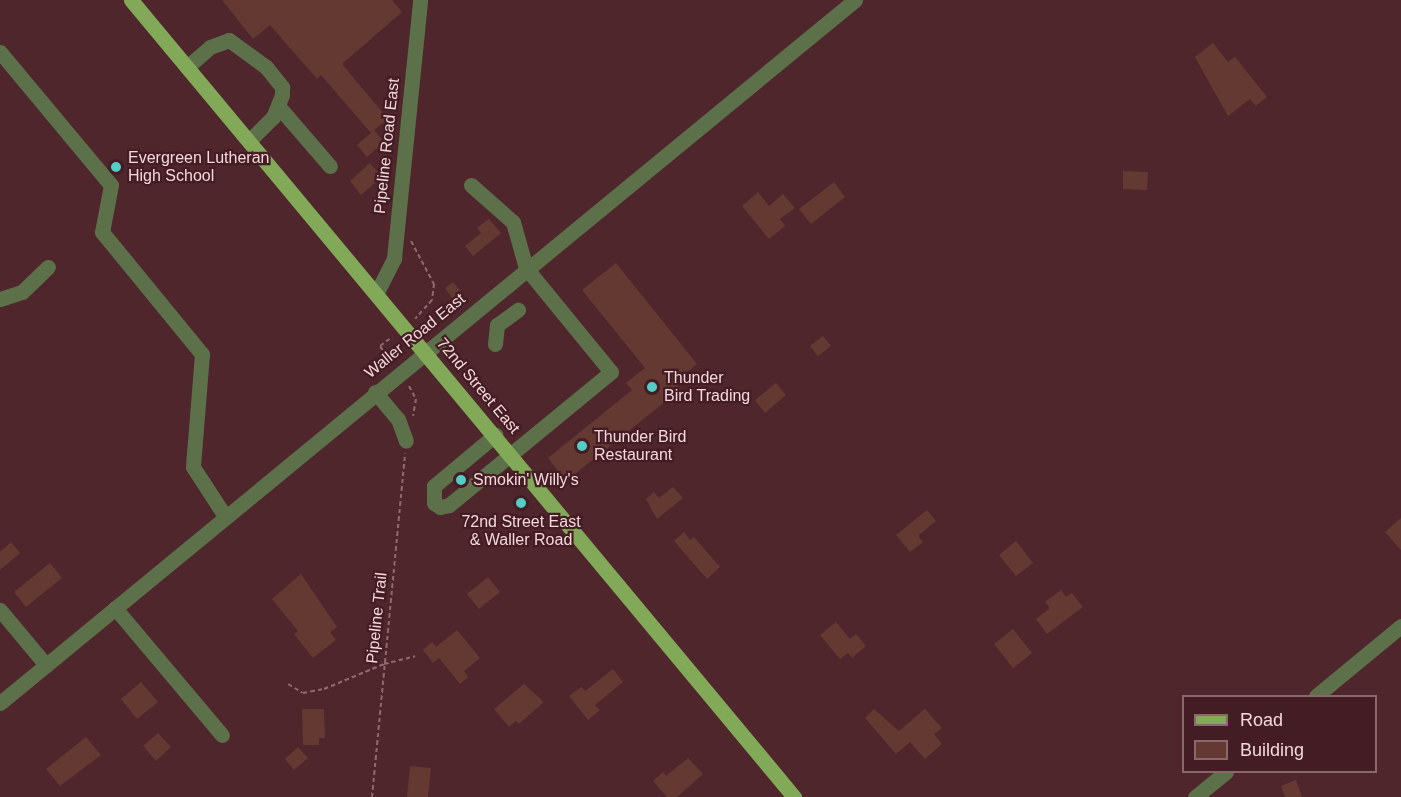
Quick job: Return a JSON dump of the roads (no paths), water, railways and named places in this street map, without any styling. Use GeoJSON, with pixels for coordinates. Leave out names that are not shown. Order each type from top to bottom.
{"type":"FeatureCollection","features":[{"type":"Feature","properties":{"kind":"main road","name":"72nd Street East"},"geometry":{"type":"LineString","coordinates":[[131,0],[377,292],[794,797]]}},
{"type":"Feature","properties":{"kind":"street","name":"Pipeline Road East"},"geometry":{"type":"LineString","coordinates":[[377,292],[394,258],[420,0]]}},
{"type":"Feature","properties":{"kind":"street","name":"Waller Road East"},"geometry":{"type":"LineString","coordinates":[[0,702],[855,0]]}},
{"type":"Feature","properties":{"kind":"street"},"geometry":{"type":"LineString","coordinates":[[187,67],[210,47],[229,40],[266,67],[282,87],[279,106],[249,141]]}},
{"type":"Feature","properties":{"kind":"street"},"geometry":{"type":"LineString","coordinates":[[0,52],[111,185],[102,232],[201,354],[193,466],[225,516]]}},
{"type":"Feature","properties":{"kind":"street"},"geometry":{"type":"LineString","coordinates":[[279,106],[330,166]]}},
{"type":"Feature","properties":{"kind":"street"},"geometry":{"type":"LineString","coordinates":[[471,185],[513,222],[526,268],[611,372],[449,505],[440,507],[434,503],[434,486],[495,435]]}},
{"type":"Feature","properties":{"kind":"street"},"geometry":{"type":"LineString","coordinates":[[0,299],[22,292],[48,267]]}},
{"type":"Feature","properties":{"kind":"street"},"geometry":{"type":"LineString","coordinates":[[495,344],[497,325],[518,310]]}},
{"type":"Feature","properties":{"kind":"street"},"geometry":{"type":"LineString","coordinates":[[375,393],[398,419],[406,441]]}},
{"type":"Feature","properties":{"kind":"street"},"geometry":{"type":"LineString","coordinates":[[115,608],[222,735]]}},
{"type":"Feature","properties":{"kind":"street"},"geometry":{"type":"LineString","coordinates":[[0,610],[45,665]]}},
{"type":"Feature","properties":{"kind":"street"},"geometry":{"type":"LineString","coordinates":[[1317,695],[1401,626]]}},
{"type":"Feature","properties":{"kind":"street"},"geometry":{"type":"LineString","coordinates":[[1195,797],[1224,773]]}},
{"type":"Feature","properties":{"kind":"place","name":"Evergreen Lutheran High School"},"geometry":{"type":"Point","coordinates":[116,167]}},
{"type":"Feature","properties":{"kind":"place","name":"Thunder Bird Trading"},"geometry":{"type":"Point","coordinates":[652,387]}},
{"type":"Feature","properties":{"kind":"place","name":"Thunder Bird Restaurant"},"geometry":{"type":"Point","coordinates":[582,446]}},
{"type":"Feature","properties":{"kind":"place","name":"Smokin' Willy's"},"geometry":{"type":"Point","coordinates":[461,480]}},
{"type":"Feature","properties":{"kind":"place","name":"72nd Street East & Waller Road"},"geometry":{"type":"Point","coordinates":[521,503]}}]}
